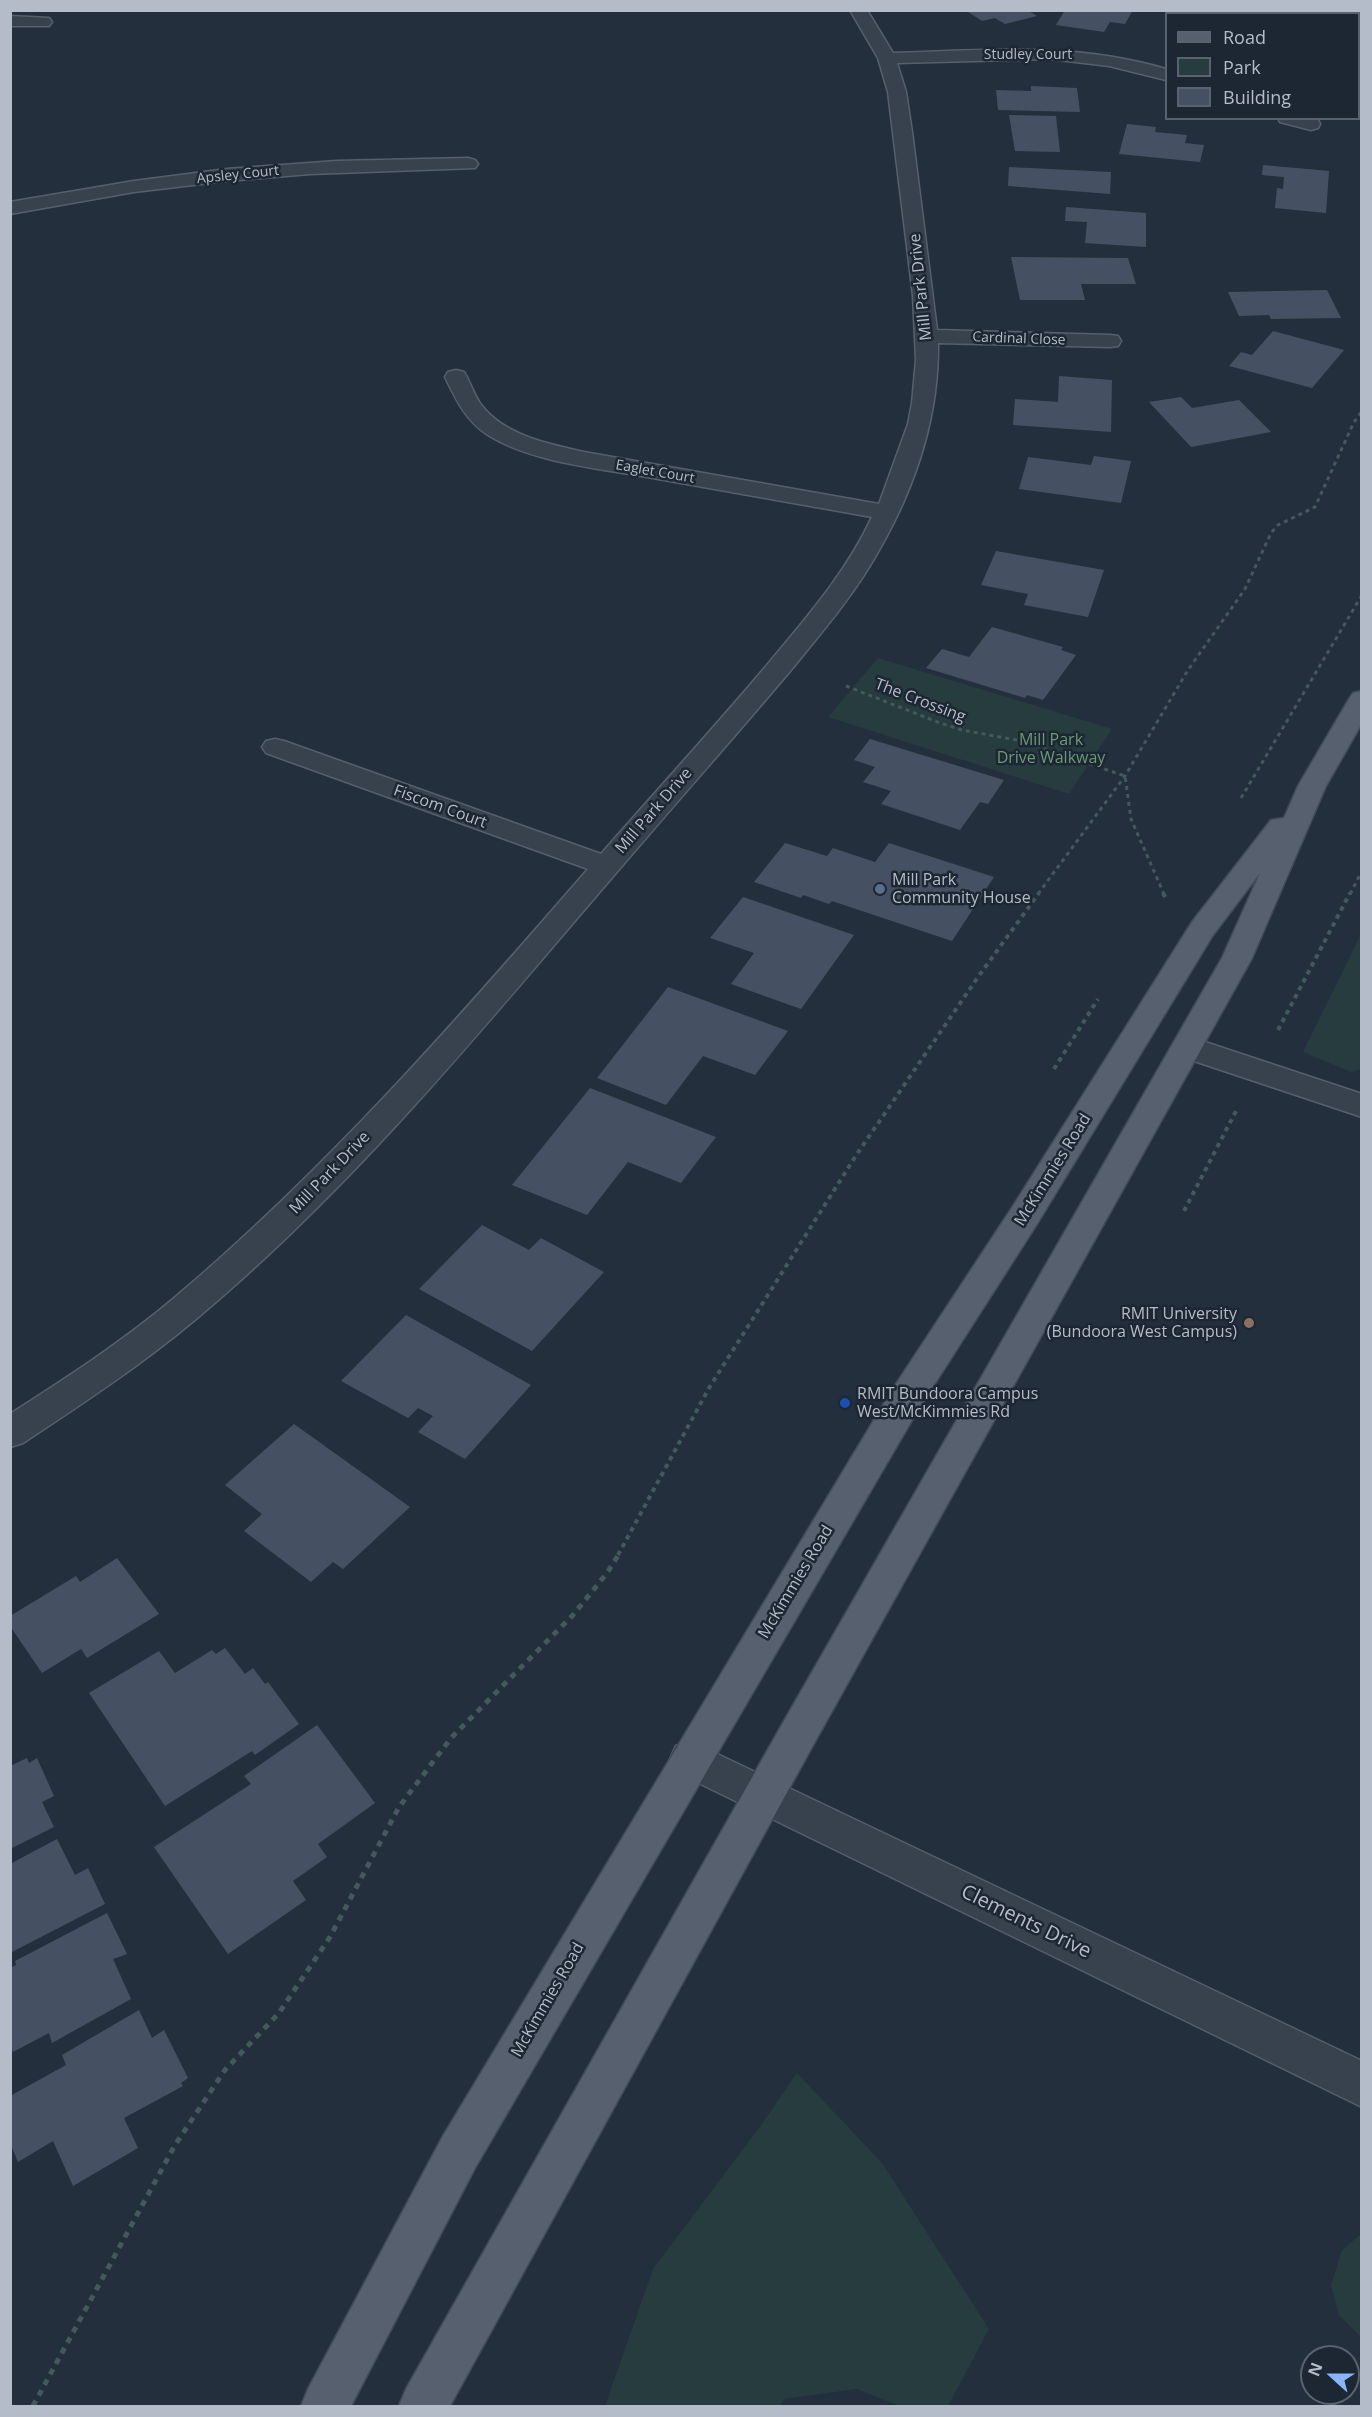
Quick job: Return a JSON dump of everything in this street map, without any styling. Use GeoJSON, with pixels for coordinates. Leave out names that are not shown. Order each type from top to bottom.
{"type":"FeatureCollection","features":[{"type":"Feature","properties":{"kind":"main road","name":"McKimmies Road"},"geometry":{"type":"LineString","coordinates":[[423,2406],[1237,958],[1312,786],[1362,699]]}},
{"type":"Feature","properties":{"kind":"main road","name":"McKimmies Road"},"geometry":{"type":"LineString","coordinates":[[325,2406],[459,2152],[905,1400],[1025,1215],[1202,928],[1312,786]]}},
{"type":"Feature","properties":{"kind":"street","name":"Mill Park Drive"},"geometry":{"type":"LineString","coordinates":[[10,1433],[45,1413],[149,1338],[258,1246],[353,1151],[503,985],[779,667],[834,600],[866,553],[908,459],[920,418],[928,336],[897,92],[887,58],[858,10]]}},
{"type":"Feature","properties":{"kind":"street"},"geometry":{"type":"LineString","coordinates":[[10,21],[43,22]]}},
{"type":"Feature","properties":{"kind":"street","name":"Studley Court"},"geometry":{"type":"LineString","coordinates":[[887,58],[1068,55],[1111,60],[1165,74]]}},
{"type":"Feature","properties":{"kind":"street"},"geometry":{"type":"LineString","coordinates":[[1295,120],[1311,124]]}},
{"type":"Feature","properties":{"kind":"street","name":"Apsley Court"},"geometry":{"type":"LineString","coordinates":[[10,208],[139,186],[259,172],[363,166],[468,164]]}},
{"type":"Feature","properties":{"kind":"street","name":"Cardinal Close"},"geometry":{"type":"LineString","coordinates":[[928,336],[1110,341]]}},
{"type":"Feature","properties":{"kind":"street","name":"Eaglet Court"},"geometry":{"type":"LineString","coordinates":[[456,377],[472,409],[487,424],[508,435],[543,448],[584,459],[885,512]]}},
{"type":"Feature","properties":{"kind":"street","name":"Fiscom Court"},"geometry":{"type":"LineString","coordinates":[[275,747],[606,866]]}},
{"type":"Feature","properties":{"kind":"street"},"geometry":{"type":"LineString","coordinates":[[1187,1047],[1362,1106]]}},
{"type":"Feature","properties":{"kind":"street","name":"Clements Drive"},"geometry":{"type":"LineString","coordinates":[[690,1759],[1362,2085]]}},
{"type":"Feature","properties":{"kind":"path"},"geometry":{"type":"LineString","coordinates":[[33,2406],[175,2145],[225,2070],[279,2013],[330,1937],[399,1807],[451,1738],[573,1615],[607,1573],[628,1539],[709,1388],[857,1154],[978,977],[1125,776],[1188,670],[1245,589],[1271,533],[1278,525],[1315,507],[1354,422],[1362,411]]}},
{"type":"Feature","properties":{"kind":"path","name":"The Crossing"},"geometry":{"type":"LineString","coordinates":[[846,686],[940,723],[1053,750],[1125,776]]}},
{"type":"Feature","properties":{"kind":"path"},"geometry":{"type":"LineString","coordinates":[[1125,776],[1131,819],[1168,904],[1202,928]]}},
{"type":"Feature","properties":{"kind":"green space","name":"Mill Park Drive Walkway"},"geometry":{"type":"Polygon","coordinates":[[[878,658],[1112,729],[1069,794],[828,717],[878,658]]]}},
{"type":"Feature","properties":{"kind":"green space"},"geometry":{"type":"Polygon","coordinates":[[[1361,934],[1361,1069],[1351,1072],[1303,1052],[1361,934]]]}},
{"type":"Feature","properties":{"kind":"green space"},"geometry":{"type":"Polygon","coordinates":[[[797,2073],[882,2163],[989,2329],[948,2406],[900,2406],[857,2389],[784,2399],[780,2406],[605,2406],[653,2269],[759,2128],[797,2073]]]}},
{"type":"Feature","properties":{"kind":"green space"},"geometry":{"type":"Polygon","coordinates":[[[1361,2234],[1361,2337],[1339,2315],[1331,2285],[1342,2250],[1361,2234]]]}},
{"type":"Feature","properties":{"kind":"building"},"geometry":{"type":"Polygon","coordinates":[[[965,10],[1027,10],[1037,16],[1005,24],[995,18],[982,21],[965,10]]]}},
{"type":"Feature","properties":{"kind":"building"},"geometry":{"type":"Polygon","coordinates":[[[1065,10],[1133,10],[1125,24],[1110,22],[1104,32],[1056,25],[1065,10]]]}},
{"type":"Feature","properties":{"kind":"building"},"geometry":{"type":"Polygon","coordinates":[[[1309,10],[1362,10],[1362,22],[1360,22],[1360,12],[1308,12],[1309,10]]]}},
{"type":"Feature","properties":{"kind":"building"},"geometry":{"type":"Polygon","coordinates":[[[1031,86],[1077,88],[1080,112],[998,110],[996,90],[1031,91],[1031,86]]]}},
{"type":"Feature","properties":{"kind":"building"},"geometry":{"type":"Polygon","coordinates":[[[1009,115],[1056,116],[1060,152],[1015,151],[1009,115]]]}},
{"type":"Feature","properties":{"kind":"building"},"geometry":{"type":"Polygon","coordinates":[[[1127,124],[1156,127],[1155,132],[1187,135],[1185,143],[1204,145],[1200,162],[1119,154],[1127,124]]]}},
{"type":"Feature","properties":{"kind":"building"},"geometry":{"type":"Polygon","coordinates":[[[1263,165],[1329,171],[1326,213],[1275,208],[1277,188],[1283,189],[1284,177],[1262,175],[1263,165]]]}},
{"type":"Feature","properties":{"kind":"building"},"geometry":{"type":"Polygon","coordinates":[[[1009,167],[1111,172],[1110,194],[1008,186],[1009,167]]]}},
{"type":"Feature","properties":{"kind":"building"},"geometry":{"type":"Polygon","coordinates":[[[1066,207],[1146,213],[1146,247],[1085,243],[1087,222],[1065,221],[1066,207]]]}},
{"type":"Feature","properties":{"kind":"building"},"geometry":{"type":"Polygon","coordinates":[[[1011,257],[1128,258],[1136,284],[1081,284],[1085,300],[1020,300],[1011,257]]]}},
{"type":"Feature","properties":{"kind":"building"},"geometry":{"type":"Polygon","coordinates":[[[1327,290],[1341,318],[1271,319],[1269,315],[1239,316],[1228,292],[1327,290]]]}},
{"type":"Feature","properties":{"kind":"building"},"geometry":{"type":"Polygon","coordinates":[[[1273,331],[1344,350],[1312,388],[1229,366],[1241,352],[1252,355],[1273,331]]]}},
{"type":"Feature","properties":{"kind":"building"},"geometry":{"type":"Polygon","coordinates":[[[1059,376],[1112,380],[1111,432],[1013,425],[1015,399],[1058,402],[1059,376]]]}},
{"type":"Feature","properties":{"kind":"building"},"geometry":{"type":"Polygon","coordinates":[[[1181,397],[1192,408],[1239,400],[1271,432],[1191,447],[1149,402],[1181,397]]]}},
{"type":"Feature","properties":{"kind":"building"},"geometry":{"type":"Polygon","coordinates":[[[1094,456],[1131,461],[1121,503],[1019,489],[1028,457],[1091,465],[1094,456]]]}},
{"type":"Feature","properties":{"kind":"building"},"geometry":{"type":"Polygon","coordinates":[[[996,551],[1104,570],[1088,617],[1024,605],[1028,594],[981,585],[996,551]]]}},
{"type":"Feature","properties":{"kind":"building"},"geometry":{"type":"Polygon","coordinates":[[[992,627],[1063,647],[1061,650],[1076,655],[1043,700],[1027,695],[1025,698],[926,668],[942,649],[969,657],[992,627]]]}},
{"type":"Feature","properties":{"kind":"building"},"geometry":{"type":"Polygon","coordinates":[[[870,739],[1004,780],[988,804],[980,802],[960,830],[881,804],[891,791],[863,782],[875,767],[854,760],[870,739]]]}},
{"type":"Feature","properties":{"kind":"building","name":"Mill Park Community House"},"geometry":{"type":"Polygon","coordinates":[[[785,843],[827,856],[833,848],[875,862],[889,843],[994,877],[952,941],[832,901],[829,904],[803,895],[801,898],[754,882],[785,843]]]}},
{"type":"Feature","properties":{"kind":"building"},"geometry":{"type":"Polygon","coordinates":[[[743,897],[854,935],[801,1009],[731,984],[754,953],[710,938],[743,897]]]}},
{"type":"Feature","properties":{"kind":"building"},"geometry":{"type":"Polygon","coordinates":[[[668,987],[788,1031],[755,1075],[703,1056],[666,1105],[597,1078],[668,987]]]}},
{"type":"Feature","properties":{"kind":"building"},"geometry":{"type":"Polygon","coordinates":[[[590,1088],[716,1137],[681,1183],[628,1162],[587,1215],[512,1185],[590,1088]]]}},
{"type":"Feature","properties":{"kind":"building"},"geometry":{"type":"Polygon","coordinates":[[[482,1225],[529,1250],[541,1238],[604,1272],[532,1351],[419,1289],[482,1225]]]}},
{"type":"Feature","properties":{"kind":"building"},"geometry":{"type":"Polygon","coordinates":[[[406,1315],[531,1385],[465,1459],[418,1432],[433,1416],[418,1408],[408,1418],[341,1381],[406,1315]]]}},
{"type":"Feature","properties":{"kind":"building"},"geometry":{"type":"Polygon","coordinates":[[[294,1424],[410,1507],[343,1569],[333,1562],[311,1582],[244,1531],[262,1514],[225,1485],[294,1424]]]}},
{"type":"Feature","properties":{"kind":"building"},"geometry":{"type":"Polygon","coordinates":[[[117,1558],[159,1614],[87,1658],[81,1649],[42,1673],[10,1626],[10,1616],[76,1576],[80,1582],[117,1558]]]}},
{"type":"Feature","properties":{"kind":"building"},"geometry":{"type":"Polygon","coordinates":[[[225,1648],[245,1674],[253,1668],[265,1684],[268,1682],[299,1724],[255,1755],[252,1751],[165,1806],[89,1693],[159,1651],[175,1673],[212,1650],[216,1654],[225,1648]]]}},
{"type":"Feature","properties":{"kind":"building"},"geometry":{"type":"Polygon","coordinates":[[[317,1725],[375,1803],[318,1844],[327,1857],[293,1881],[306,1900],[228,1954],[154,1847],[251,1784],[244,1776],[317,1725]]]}},
{"type":"Feature","properties":{"kind":"building"},"geometry":{"type":"Polygon","coordinates":[[[27,1758],[29,1763],[37,1758],[54,1796],[42,1802],[54,1827],[10,1849],[10,1766],[27,1758]]]}},
{"type":"Feature","properties":{"kind":"building"},"geometry":{"type":"Polygon","coordinates":[[[57,1839],[75,1875],[88,1868],[105,1904],[10,1953],[10,1864],[57,1839]]]}},
{"type":"Feature","properties":{"kind":"building"},"geometry":{"type":"Polygon","coordinates":[[[107,1913],[127,1954],[113,1959],[131,1999],[52,2043],[49,2033],[13,2052],[10,2044],[10,1968],[16,1965],[15,1961],[107,1913]]]}},
{"type":"Feature","properties":{"kind":"building"},"geometry":{"type":"Polygon","coordinates":[[[139,2010],[152,2038],[164,2030],[188,2078],[181,2083],[183,2086],[124,2118],[138,2148],[73,2186],[53,2141],[18,2162],[10,2143],[10,2096],[66,2065],[62,2055],[139,2010]]]}},
{"type":"Feature","properties":{"kind":"place","name":"Mill Park Community House"},"geometry":{"type":"Point","coordinates":[880,889]}},
{"type":"Feature","properties":{"kind":"place","name":"RMIT University (Bundoora West Campus)"},"geometry":{"type":"Point","coordinates":[1249,1323]}},
{"type":"Feature","properties":{"kind":"place","name":"RMIT Bundoora Campus West/McKimmies Rd"},"geometry":{"type":"Point","coordinates":[845,1403]}}]}
